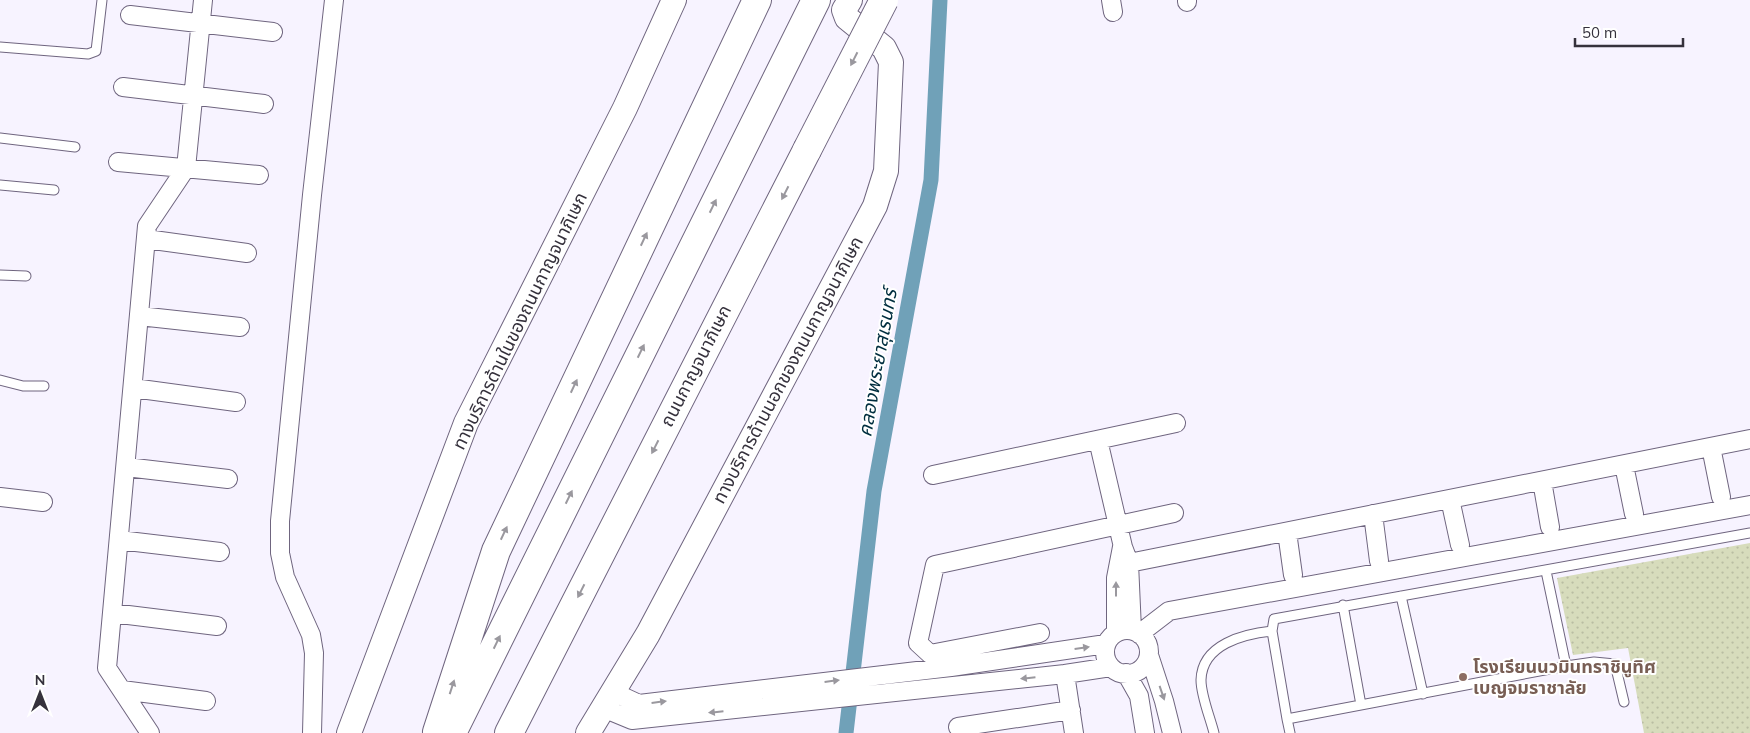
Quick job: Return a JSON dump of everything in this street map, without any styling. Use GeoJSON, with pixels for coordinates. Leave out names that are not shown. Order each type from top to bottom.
{"type":"FeatureCollection","features":[{"type":"Feature","properties":{"kind":"highway"},"geometry":{"type":"LineString","coordinates":[[437,733],[496,551],[757,0]]}},
{"type":"Feature","properties":{"kind":"highway"},"geometry":{"type":"LineString","coordinates":[[452,733],[816,0]]}},
{"type":"Feature","properties":{"kind":"highway","name":"ถนนกาญจนาภิเษก"},"geometry":{"type":"LineString","coordinates":[[509,733],[884,0]]}},
{"type":"Feature","properties":{"kind":"main road","name":"ทางบริการด้านในของถนนกาญจนาภิเษก"},"geometry":{"type":"LineString","coordinates":[[349,733],[466,424],[625,108],[674,0]]}},
{"type":"Feature","properties":{"kind":"main road","name":"ทางบริการด้านนอกของถนนกาญจนาภิเษก"},"geometry":{"type":"LineString","coordinates":[[588,733],[648,634],[875,206],[886,171],[891,62],[884,48],[847,18],[844,10],[850,0]]}},
{"type":"Feature","properties":{"kind":"street"},"geometry":{"type":"LineString","coordinates":[[150,733],[107,668],[147,226],[186,168],[203,0]]}},
{"type":"Feature","properties":{"kind":"street"},"geometry":{"type":"LineString","coordinates":[[312,733],[314,653],[311,635],[285,577],[280,553],[280,521],[312,195],[334,0]]}},
{"type":"Feature","properties":{"kind":"street"},"geometry":{"type":"LineString","coordinates":[[130,15],[273,32]]}},
{"type":"Feature","properties":{"kind":"street"},"geometry":{"type":"LineString","coordinates":[[123,87],[264,104]]}},
{"type":"Feature","properties":{"kind":"street"},"geometry":{"type":"LineString","coordinates":[[118,162],[259,175]]}},
{"type":"Feature","properties":{"kind":"street"},"geometry":{"type":"LineString","coordinates":[[146,239],[247,253]]}},
{"type":"Feature","properties":{"kind":"street"},"geometry":{"type":"LineString","coordinates":[[140,316],[240,327]]}},
{"type":"Feature","properties":{"kind":"street"},"geometry":{"type":"LineString","coordinates":[[133,388],[236,402]]}},
{"type":"Feature","properties":{"kind":"street"},"geometry":{"type":"LineString","coordinates":[[933,476],[1176,424]]}},
{"type":"Feature","properties":{"kind":"street"},"geometry":{"type":"LineString","coordinates":[[1126,555],[1286,532],[1750,439]]}},
{"type":"Feature","properties":{"kind":"street"},"geometry":{"type":"LineString","coordinates":[[1098,440],[1126,555],[1116,578],[1123,635],[1105,657],[1139,696],[1145,733]]}},
{"type":"Feature","properties":{"kind":"street"},"geometry":{"type":"LineString","coordinates":[[1711,447],[1721,497]]}},
{"type":"Feature","properties":{"kind":"street"},"geometry":{"type":"LineString","coordinates":[[1624,465],[1634,514]]}},
{"type":"Feature","properties":{"kind":"street"},"geometry":{"type":"LineString","coordinates":[[126,467],[228,479]]}},
{"type":"Feature","properties":{"kind":"street"},"geometry":{"type":"LineString","coordinates":[[1542,481],[1550,528]]}},
{"type":"Feature","properties":{"kind":"street"},"geometry":{"type":"LineString","coordinates":[[0,497],[43,502]]}},
{"type":"Feature","properties":{"kind":"street"},"geometry":{"type":"LineString","coordinates":[[1450,499],[1460,544]]}},
{"type":"Feature","properties":{"kind":"street"},"geometry":{"type":"LineString","coordinates":[[752,700],[783,687],[951,666],[1123,635],[1169,612],[1750,505]]}},
{"type":"Feature","properties":{"kind":"street"},"geometry":{"type":"LineString","coordinates":[[1040,633],[930,654],[918,643],[935,565],[1174,513]]}},
{"type":"Feature","properties":{"kind":"street"},"geometry":{"type":"LineString","coordinates":[[1373,514],[1379,561]]}},
{"type":"Feature","properties":{"kind":"street"},"geometry":{"type":"LineString","coordinates":[[1286,532],[1293,575]]}},
{"type":"Feature","properties":{"kind":"street"},"geometry":{"type":"LineString","coordinates":[[119,540],[220,552]]}},
{"type":"Feature","properties":{"kind":"street"},"geometry":{"type":"LineString","coordinates":[[112,613],[217,626]]}},
{"type":"Feature","properties":{"kind":"street"},"geometry":{"type":"LineString","coordinates":[[1123,635],[1147,643],[1148,655],[1172,733]]}},
{"type":"Feature","properties":{"kind":"street"},"geometry":{"type":"LineString","coordinates":[[608,700],[639,704],[752,700],[782,705],[1066,674],[1118,670],[1132,673],[1143,666],[1148,655]]}},
{"type":"Feature","properties":{"kind":"street"},"geometry":{"type":"LineString","coordinates":[[951,666],[952,686]]}},
{"type":"Feature","properties":{"kind":"street"},"geometry":{"type":"LineString","coordinates":[[1066,674],[1074,733]]}},
{"type":"Feature","properties":{"kind":"street"},"geometry":{"type":"LineString","coordinates":[[122,690],[206,700]]}},
{"type":"Feature","properties":{"kind":"street"},"geometry":{"type":"LineString","coordinates":[[958,727],[1071,710]]}},
{"type":"Feature","properties":{"kind":"lane"},"geometry":{"type":"LineString","coordinates":[[0,48],[88,54],[96,51],[102,0]]}},
{"type":"Feature","properties":{"kind":"lane"},"geometry":{"type":"LineString","coordinates":[[0,138],[75,147]]}},
{"type":"Feature","properties":{"kind":"lane"},"geometry":{"type":"LineString","coordinates":[[0,185],[54,190]]}},
{"type":"Feature","properties":{"kind":"lane"},"geometry":{"type":"LineString","coordinates":[[0,274],[26,276]]}},
{"type":"Feature","properties":{"kind":"lane"},"geometry":{"type":"LineString","coordinates":[[0,380],[23,386],[44,386]]}},
{"type":"Feature","properties":{"kind":"lane"},"geometry":{"type":"LineString","coordinates":[[1290,733],[1272,631],[1274,619],[1343,605],[1546,571],[1750,533]]}},
{"type":"Feature","properties":{"kind":"lane"},"geometry":{"type":"LineString","coordinates":[[1546,571],[1566,666]]}},
{"type":"Feature","properties":{"kind":"lane"},"geometry":{"type":"LineString","coordinates":[[1401,596],[1423,694]]}},
{"type":"Feature","properties":{"kind":"lane"},"geometry":{"type":"LineString","coordinates":[[1343,605],[1361,706]]}},
{"type":"Feature","properties":{"kind":"lane"},"geometry":{"type":"LineString","coordinates":[[1214,733],[1201,681],[1203,668],[1224,643],[1252,633],[1272,631]]}},
{"type":"Feature","properties":{"kind":"lane"},"geometry":{"type":"LineString","coordinates":[[1287,719],[1594,662],[1615,664],[1624,702]]}},
{"type":"Feature","properties":{"kind":"green space"},"geometry":{"type":"Polygon","coordinates":[[[1750,543],[1750,733],[1644,733],[1628,648],[1573,655],[1557,578],[1750,543]]]}},
{"type":"Feature","properties":{"kind":"waterway","name":"คลองพระยาสุเรนทร์"},"geometry":{"type":"LineString","coordinates":[[846,733],[874,491],[931,180],[940,0]]}},
{"type":"Feature","properties":{"kind":"place","name":"โรงเรียนนวมินทราชินูทิศ เบญจมราชาลัย"},"geometry":{"type":"Point","coordinates":[1463,677]}}]}
